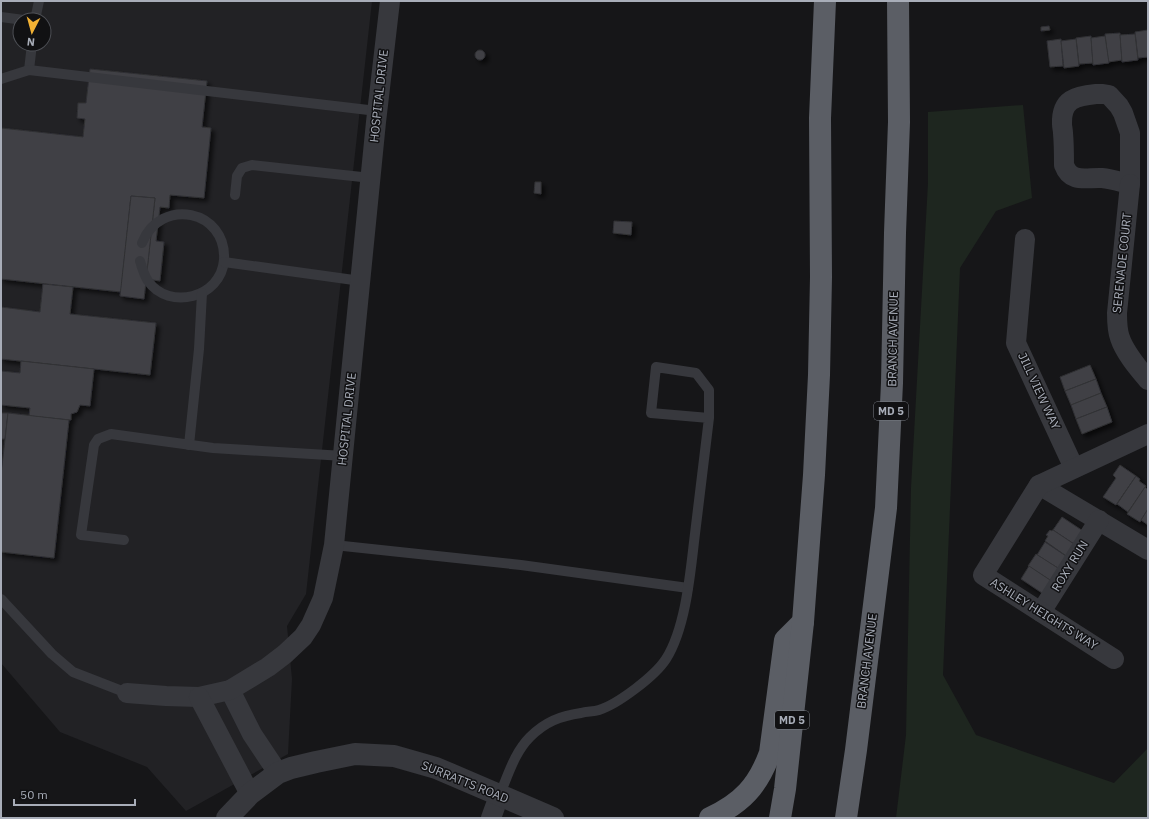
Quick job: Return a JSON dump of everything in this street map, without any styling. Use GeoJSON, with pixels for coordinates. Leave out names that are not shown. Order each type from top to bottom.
{"type":"FeatureCollection","features":[{"type":"Feature","properties":{"kind":"highway","name":"MD 5"},"geometry":{"type":"LineString","coordinates":[[780,818],[785,789],[803,622],[814,475],[819,374],[821,277],[820,118],[825,1]]}},
{"type":"Feature","properties":{"kind":"highway","name":"BRANCH AVENUE"},"geometry":{"type":"LineString","coordinates":[[846,818],[856,750],[886,508],[892,383],[899,122],[898,1]]}},
{"type":"Feature","properties":{"kind":"highway"},"geometry":{"type":"LineString","coordinates":[[710,818],[733,805],[748,793],[764,770],[770,753],[784,640],[803,622]]}},
{"type":"Feature","properties":{"kind":"highway"},"geometry":{"type":"LineString","coordinates":[[856,750],[861,818]]}},
{"type":"Feature","properties":{"kind":"street","name":"HOSPITAL DRIVE"},"geometry":{"type":"LineString","coordinates":[[127,693],[199,697],[230,690],[268,667],[286,654],[303,637],[311,625],[323,598],[334,545],[344,456],[377,111],[390,1]]}},
{"type":"Feature","properties":{"kind":"street","name":"SERENADE COURT"},"geometry":{"type":"LineString","coordinates":[[1130,184],[1101,178],[1078,178],[1069,173],[1064,165],[1062,124],[1064,108],[1072,99],[1080,96],[1103,94],[1109,96],[1119,106],[1123,113],[1130,133],[1130,184],[1117,326],[1120,339],[1126,350],[1136,366],[1148,380]]}},
{"type":"Feature","properties":{"kind":"street","name":"JILL VIEW WAY"},"geometry":{"type":"LineString","coordinates":[[1025,239],[1016,342],[1074,468]]}},
{"type":"Feature","properties":{"kind":"street"},"geometry":{"type":"LineString","coordinates":[[1039,485],[1148,434]]}},
{"type":"Feature","properties":{"kind":"street"},"geometry":{"type":"LineString","coordinates":[[1039,485],[1148,550]]}},
{"type":"Feature","properties":{"kind":"street","name":"ASHLEY HEIGHTS WAY"},"geometry":{"type":"LineString","coordinates":[[1039,485],[983,575],[1114,659]]}},
{"type":"Feature","properties":{"kind":"street","name":"ROXY RUN"},"geometry":{"type":"LineString","coordinates":[[1041,612],[1099,520]]}},
{"type":"Feature","properties":{"kind":"street"},"geometry":{"type":"LineString","coordinates":[[230,690],[252,734],[278,773]]}},
{"type":"Feature","properties":{"kind":"street"},"geometry":{"type":"LineString","coordinates":[[199,697],[250,794]]}},
{"type":"Feature","properties":{"kind":"street","name":"SURRATTS ROAD"},"geometry":{"type":"LineString","coordinates":[[227,818],[250,794],[278,773],[291,768],[339,756],[354,754],[394,756],[436,768],[553,818]]}},
{"type":"Feature","properties":{"kind":"street"},"geometry":{"type":"LineString","coordinates":[[491,818],[499,796]]}},
{"type":"Feature","properties":{"kind":"lane"},"geometry":{"type":"LineString","coordinates":[[37,12],[39,1]]}},
{"type":"Feature","properties":{"kind":"lane"},"geometry":{"type":"LineString","coordinates":[[1,17],[12,18]]}},
{"type":"Feature","properties":{"kind":"lane"},"geometry":{"type":"LineString","coordinates":[[29,70],[31,52]]}},
{"type":"Feature","properties":{"kind":"lane"},"geometry":{"type":"LineString","coordinates":[[1,80],[29,70],[377,111]]}},
{"type":"Feature","properties":{"kind":"lane"},"geometry":{"type":"LineString","coordinates":[[235,195],[237,176],[242,168],[252,165],[371,178]]}},
{"type":"Feature","properties":{"kind":"lane"},"geometry":{"type":"LineString","coordinates":[[140,261],[148,282],[167,296],[179,298],[191,297],[202,293],[212,285],[220,275],[224,262],[224,250],[221,239],[214,229],[205,221],[195,216],[183,214],[171,215],[160,220],[151,227],[142,243]]}},
{"type":"Feature","properties":{"kind":"lane"},"geometry":{"type":"LineString","coordinates":[[224,262],[361,282]]}},
{"type":"Feature","properties":{"kind":"lane"},"geometry":{"type":"LineString","coordinates":[[189,445],[199,348],[202,293]]}},
{"type":"Feature","properties":{"kind":"lane"},"geometry":{"type":"LineString","coordinates":[[499,796],[519,751],[529,738],[542,727],[550,722],[564,717],[581,712],[598,710],[610,705],[622,698],[658,668],[666,659],[680,626],[688,588],[709,418],[709,390],[696,373],[656,367],[650,413],[709,418]]}},
{"type":"Feature","properties":{"kind":"lane"},"geometry":{"type":"LineString","coordinates":[[124,540],[81,535],[94,445],[98,439],[111,434],[213,448],[344,456]]}},
{"type":"Feature","properties":{"kind":"lane"},"geometry":{"type":"LineString","coordinates":[[334,545],[521,565],[688,588]]}},
{"type":"Feature","properties":{"kind":"lane"},"geometry":{"type":"LineString","coordinates":[[1,599],[52,654],[73,672],[127,693]]}},
{"type":"Feature","properties":{"kind":"shaded area"},"geometry":{"type":"Polygon","coordinates":[[[1,1],[372,1],[306,594],[287,626],[292,679],[288,754],[186,811],[147,767],[60,732],[1,663],[1,1]]]}},
{"type":"Feature","properties":{"kind":"shaded area"},"geometry":{"type":"Polygon","coordinates":[[[1023,105],[1032,198],[996,211],[960,268],[943,675],[976,735],[1114,783],[1148,748],[1148,818],[896,818],[906,735],[911,488],[928,183],[928,112],[1023,105]]]}},
{"type":"Feature","properties":{"kind":"building"},"geometry":{"type":"Polygon","coordinates":[[[1049,26],[1050,30],[1041,31],[1041,27],[1049,26]]]}},
{"type":"Feature","properties":{"kind":"building"},"geometry":{"type":"Polygon","coordinates":[[[1148,30],[1148,57],[1138,58],[1135,32],[1148,30]]]}},
{"type":"Feature","properties":{"kind":"building"},"geometry":{"type":"Polygon","coordinates":[[[1120,33],[1122,60],[1108,62],[1105,34],[1120,33]]]}},
{"type":"Feature","properties":{"kind":"building"},"geometry":{"type":"Polygon","coordinates":[[[1135,34],[1138,60],[1122,62],[1120,35],[1135,34]]]}},
{"type":"Feature","properties":{"kind":"building"},"geometry":{"type":"Polygon","coordinates":[[[1091,36],[1093,63],[1079,64],[1076,38],[1091,36]]]}},
{"type":"Feature","properties":{"kind":"building"},"geometry":{"type":"Polygon","coordinates":[[[1105,36],[1109,63],[1093,65],[1091,38],[1105,36]]]}},
{"type":"Feature","properties":{"kind":"building"},"geometry":{"type":"Polygon","coordinates":[[[1061,39],[1063,66],[1050,67],[1047,41],[1061,39]]]}},
{"type":"Feature","properties":{"kind":"building"},"geometry":{"type":"Polygon","coordinates":[[[1076,39],[1079,66],[1064,68],[1061,41],[1076,39]]]}},
{"type":"Feature","properties":{"kind":"building"},"geometry":{"type":"Polygon","coordinates":[[[480,50],[485,55],[480,60],[475,55],[480,50]]]}},
{"type":"Feature","properties":{"kind":"building"},"geometry":{"type":"Polygon","coordinates":[[[90,69],[207,81],[202,127],[211,128],[204,198],[170,195],[169,208],[160,207],[156,241],[164,242],[160,281],[146,279],[155,198],[131,196],[121,292],[1,279],[1,128],[83,137],[85,119],[77,118],[78,103],[86,103],[90,69]]]}},
{"type":"Feature","properties":{"kind":"building"},"geometry":{"type":"Polygon","coordinates":[[[535,182],[541,182],[541,194],[534,193],[535,182]]]}},
{"type":"Feature","properties":{"kind":"building"},"geometry":{"type":"Polygon","coordinates":[[[131,196],[155,198],[144,299],[120,296],[131,196]]]}},
{"type":"Feature","properties":{"kind":"building"},"geometry":{"type":"Polygon","coordinates":[[[614,221],[632,222],[631,235],[613,233],[614,221]]]}},
{"type":"Feature","properties":{"kind":"building"},"geometry":{"type":"Polygon","coordinates":[[[43,284],[73,287],[70,314],[156,323],[150,375],[1,359],[1,307],[40,312],[43,284]]]}},
{"type":"Feature","properties":{"kind":"building"},"geometry":{"type":"Polygon","coordinates":[[[21,361],[94,369],[90,406],[80,405],[77,412],[71,414],[71,420],[29,416],[30,408],[1,405],[1,371],[20,373],[21,361]]]}},
{"type":"Feature","properties":{"kind":"building"},"geometry":{"type":"Polygon","coordinates":[[[1090,365],[1096,379],[1065,391],[1060,377],[1090,365]]]}},
{"type":"Feature","properties":{"kind":"building"},"geometry":{"type":"Polygon","coordinates":[[[1096,379],[1101,393],[1071,405],[1065,391],[1096,379]]]}},
{"type":"Feature","properties":{"kind":"building"},"geometry":{"type":"Polygon","coordinates":[[[1101,393],[1107,407],[1076,419],[1071,405],[1101,393]]]}},
{"type":"Feature","properties":{"kind":"building"},"geometry":{"type":"Polygon","coordinates":[[[1107,407],[1112,422],[1082,434],[1076,419],[1107,407]]]}},
{"type":"Feature","properties":{"kind":"building"},"geometry":{"type":"Polygon","coordinates":[[[1,413],[8,413],[5,439],[1,439],[1,413]]]}},
{"type":"Feature","properties":{"kind":"building"},"geometry":{"type":"Polygon","coordinates":[[[8,413],[69,420],[54,558],[1,552],[1,475],[8,413]]]}},
{"type":"Feature","properties":{"kind":"building"},"geometry":{"type":"Polygon","coordinates":[[[1120,465],[1136,476],[1116,505],[1103,497],[1116,478],[1113,475],[1120,465]]]}},
{"type":"Feature","properties":{"kind":"building"},"geometry":{"type":"Polygon","coordinates":[[[1136,476],[1140,479],[1139,481],[1146,486],[1128,512],[1117,504],[1136,476]]]}},
{"type":"Feature","properties":{"kind":"building"},"geometry":{"type":"Polygon","coordinates":[[[1145,487],[1148,490],[1148,509],[1140,522],[1127,514],[1145,487]]]}},
{"type":"Feature","properties":{"kind":"building"},"geometry":{"type":"Polygon","coordinates":[[[1148,509],[1148,525],[1141,520],[1148,509]]]}},
{"type":"Feature","properties":{"kind":"building"},"geometry":{"type":"Polygon","coordinates":[[[1062,517],[1086,533],[1077,546],[1053,530],[1062,517]]]}},
{"type":"Feature","properties":{"kind":"building"},"geometry":{"type":"Polygon","coordinates":[[[1050,530],[1053,530],[1077,546],[1069,558],[1045,541],[1048,536],[1046,535],[1050,530]]]}},
{"type":"Feature","properties":{"kind":"building"},"geometry":{"type":"Polygon","coordinates":[[[1045,542],[1069,558],[1061,570],[1037,555],[1045,542]]]}},
{"type":"Feature","properties":{"kind":"building"},"geometry":{"type":"Polygon","coordinates":[[[1036,554],[1061,570],[1053,582],[1028,566],[1036,554]]]}},
{"type":"Feature","properties":{"kind":"building"},"geometry":{"type":"Polygon","coordinates":[[[1029,566],[1053,582],[1045,595],[1021,579],[1029,566]]]}}]}
